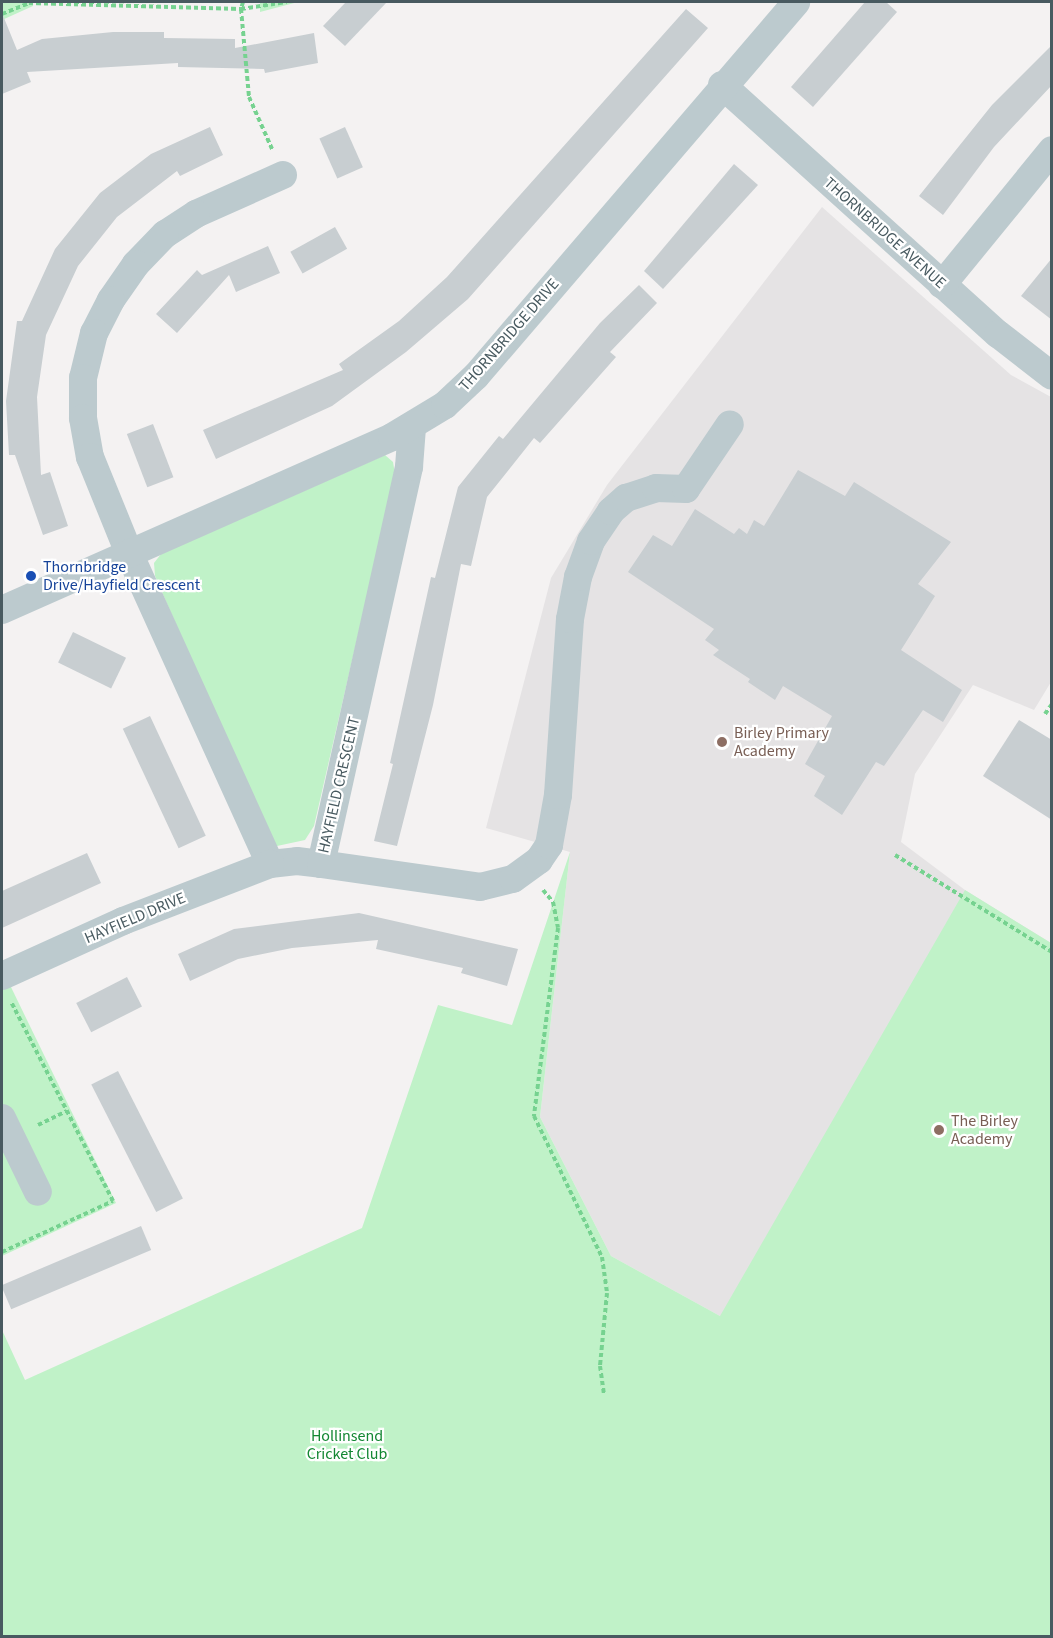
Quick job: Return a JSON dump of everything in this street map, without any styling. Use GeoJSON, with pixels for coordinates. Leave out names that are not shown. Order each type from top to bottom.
{"type":"FeatureCollection","features":[{"type":"Feature","properties":{"kind":"street","name":"THORNBRIDGE DRIVE"},"geometry":{"type":"LineString","coordinates":[[2,610],[412,427],[445,405],[476,376],[722,85],[796,2]]}},
{"type":"Feature","properties":{"kind":"street","name":"THORNBRIDGE AVENUE"},"geometry":{"type":"LineString","coordinates":[[722,85],[942,285],[1052,376]]}},
{"type":"Feature","properties":{"kind":"street"},"geometry":{"type":"LineString","coordinates":[[942,285],[1052,150]]}},
{"type":"Feature","properties":{"kind":"street"},"geometry":{"type":"LineString","coordinates":[[270,864],[129,553],[90,457],[82,418],[83,378],[94,333],[136,264],[165,234],[196,214],[284,175]]}},
{"type":"Feature","properties":{"kind":"street"},"geometry":{"type":"LineString","coordinates":[[321,864],[480,887],[500,884],[527,871],[549,845],[566,719],[570,619],[578,577],[591,542],[610,511],[626,498],[656,488],[686,489],[730,424]]}},
{"type":"Feature","properties":{"kind":"street","name":"HAYFIELD CRESCENT"},"geometry":{"type":"LineString","coordinates":[[270,864],[297,861],[321,864],[409,467],[412,427]]}},
{"type":"Feature","properties":{"kind":"street","name":"HAYFIELD DRIVE"},"geometry":{"type":"LineString","coordinates":[[6,988],[123,921],[270,864]]}},
{"type":"Feature","properties":{"kind":"street"},"geometry":{"type":"LineString","coordinates":[[2,1118],[38,1192]]}},
{"type":"Feature","properties":{"kind":"path"},"geometry":{"type":"LineString","coordinates":[[243,2],[241,9],[249,97],[284,175]]}},
{"type":"Feature","properties":{"kind":"path"},"geometry":{"type":"LineString","coordinates":[[2,14],[29,3],[241,9],[286,2]]}},
{"type":"Feature","properties":{"kind":"path"},"geometry":{"type":"LineString","coordinates":[[1045,714],[1052,704]]}},
{"type":"Feature","properties":{"kind":"path"},"geometry":{"type":"LineString","coordinates":[[895,855],[1052,952]]}},
{"type":"Feature","properties":{"kind":"path"},"geometry":{"type":"LineString","coordinates":[[527,871],[553,902],[558,928],[534,1116],[602,1257],[607,1293],[600,1366],[604,1395]]}},
{"type":"Feature","properties":{"kind":"path"},"geometry":{"type":"LineString","coordinates":[[2,1252],[113,1201],[6,988]]}},
{"type":"Feature","properties":{"kind":"shaded area","name":"Birley Primary Academy"},"geometry":{"type":"Polygon","coordinates":[[[822,207],[1011,375],[1051,397],[1051,682],[1034,710],[973,685],[915,774],[901,842],[965,890],[1051,943],[1051,1498],[611,1256],[540,1117],[570,852],[486,828],[551,578],[607,485],[822,207]]]}},
{"type":"Feature","properties":{"kind":"green space"},"geometry":{"type":"Polygon","coordinates":[[[2,2],[33,2],[33,6],[2,20],[2,2]]]}},
{"type":"Feature","properties":{"kind":"green space"},"geometry":{"type":"Polygon","coordinates":[[[260,2],[298,2],[260,12],[260,2]]]}},
{"type":"Feature","properties":{"kind":"green space"},"geometry":{"type":"Polygon","coordinates":[[[385,455],[393,462],[395,474],[314,826],[305,840],[277,846],[270,840],[155,576],[154,563],[161,554],[385,455]]]}},
{"type":"Feature","properties":{"kind":"green space","name":"Hollinsend Cricket Club"},"geometry":{"type":"Polygon","coordinates":[[[570,852],[540,1117],[611,1256],[720,1316],[965,890],[1051,943],[1051,1636],[2,1636],[2,1330],[25,1380],[362,1228],[438,1005],[512,1025],[570,852]]]}},
{"type":"Feature","properties":{"kind":"green space"},"geometry":{"type":"Polygon","coordinates":[[[9,983],[116,1203],[2,1256],[2,987],[9,983]]]}},
{"type":"Feature","properties":{"kind":"building"},"geometry":{"type":"Polygon","coordinates":[[[346,2],[387,2],[345,46],[323,26],[346,2]]]}},
{"type":"Feature","properties":{"kind":"building"},"geometry":{"type":"Polygon","coordinates":[[[865,2],[886,2],[897,12],[813,107],[791,87],[865,2]]]}},
{"type":"Feature","properties":{"kind":"building"},"geometry":{"type":"Polygon","coordinates":[[[686,9],[708,28],[468,299],[406,352],[332,406],[216,459],[203,430],[343,370],[339,364],[399,321],[447,277],[686,9]]]}},
{"type":"Feature","properties":{"kind":"building"},"geometry":{"type":"Polygon","coordinates":[[[2,13],[17,50],[42,39],[113,32],[164,32],[164,38],[235,39],[235,48],[314,33],[318,63],[265,73],[264,69],[178,67],[178,63],[27,72],[31,82],[2,94],[2,13]]]}},
{"type":"Feature","properties":{"kind":"building"},"geometry":{"type":"Polygon","coordinates":[[[1052,45],[1052,85],[994,147],[943,215],[919,196],[992,105],[1052,45]]]}},
{"type":"Feature","properties":{"kind":"building"},"geometry":{"type":"Polygon","coordinates":[[[210,127],[223,155],[180,176],[177,171],[117,217],[78,266],[46,335],[37,397],[41,475],[50,472],[68,526],[43,535],[15,455],[9,455],[6,401],[17,321],[22,321],[55,249],[100,193],[151,154],[210,127]]]}},
{"type":"Feature","properties":{"kind":"building"},"geometry":{"type":"Polygon","coordinates":[[[345,127],[363,167],[337,179],[319,138],[345,127]]]}},
{"type":"Feature","properties":{"kind":"building"},"geometry":{"type":"Polygon","coordinates":[[[734,164],[758,185],[663,289],[644,271],[734,164]]]}},
{"type":"Feature","properties":{"kind":"building"},"geometry":{"type":"Polygon","coordinates":[[[335,227],[347,249],[303,274],[290,252],[335,227]]]}},
{"type":"Feature","properties":{"kind":"building"},"geometry":{"type":"Polygon","coordinates":[[[268,246],[280,273],[236,292],[229,275],[177,333],[156,314],[197,270],[202,275],[268,246]]]}},
{"type":"Feature","properties":{"kind":"building"},"geometry":{"type":"Polygon","coordinates":[[[1052,258],[1052,320],[1021,296],[1052,258]]]}},
{"type":"Feature","properties":{"kind":"building"},"geometry":{"type":"Polygon","coordinates":[[[639,285],[657,303],[610,352],[616,357],[540,443],[534,438],[487,497],[471,566],[461,564],[433,705],[397,846],[374,841],[393,764],[390,763],[431,577],[435,578],[458,487],[499,436],[503,439],[600,323],[639,285]]]}},
{"type":"Feature","properties":{"kind":"building"},"geometry":{"type":"Polygon","coordinates":[[[153,424],[173,477],[147,487],[127,434],[153,424]]]}},
{"type":"Feature","properties":{"kind":"building"},"geometry":{"type":"Polygon","coordinates":[[[798,470],[845,496],[854,482],[951,542],[918,584],[935,596],[901,650],[962,690],[943,722],[923,710],[884,766],[876,762],[842,815],[814,796],[825,776],[805,764],[832,716],[783,686],[775,700],[748,682],[750,679],[713,655],[719,650],[705,640],[714,629],[628,572],[653,535],[672,546],[695,509],[734,534],[739,528],[747,534],[754,520],[764,526],[798,470]]]}},
{"type":"Feature","properties":{"kind":"building"},"geometry":{"type":"Polygon","coordinates":[[[73,632],[126,658],[111,688],[58,663],[73,632]]]}},
{"type":"Feature","properties":{"kind":"building"},"geometry":{"type":"Polygon","coordinates":[[[150,716],[206,836],[179,848],[123,729],[150,716]]]}},
{"type":"Feature","properties":{"kind":"building"},"geometry":{"type":"Polygon","coordinates":[[[1019,720],[1052,740],[1052,820],[983,776],[1019,720]]]}},
{"type":"Feature","properties":{"kind":"building"},"geometry":{"type":"Polygon","coordinates":[[[87,853],[101,883],[2,928],[2,891],[87,853]]]}},
{"type":"Feature","properties":{"kind":"building"},"geometry":{"type":"Polygon","coordinates":[[[359,913],[518,949],[507,986],[461,973],[463,968],[376,949],[378,940],[292,948],[238,959],[190,981],[178,954],[234,929],[359,913]]]}},
{"type":"Feature","properties":{"kind":"building"},"geometry":{"type":"Polygon","coordinates":[[[127,977],[142,1006],[91,1032],[76,1003],[127,977]]]}},
{"type":"Feature","properties":{"kind":"building"},"geometry":{"type":"Polygon","coordinates":[[[118,1071],[183,1198],[156,1212],[91,1085],[118,1071]]]}},
{"type":"Feature","properties":{"kind":"building"},"geometry":{"type":"Polygon","coordinates":[[[141,1226],[151,1250],[11,1309],[2,1285],[141,1226]]]}},
{"type":"Feature","properties":{"kind":"place","name":"Thornbridge Drive/Hayfield Crescent"},"geometry":{"type":"Point","coordinates":[31,576]}},
{"type":"Feature","properties":{"kind":"place","name":"Birley Primary Academy"},"geometry":{"type":"Point","coordinates":[722,742]}},
{"type":"Feature","properties":{"kind":"place","name":"The Birley Academy"},"geometry":{"type":"Point","coordinates":[939,1130]}}]}
